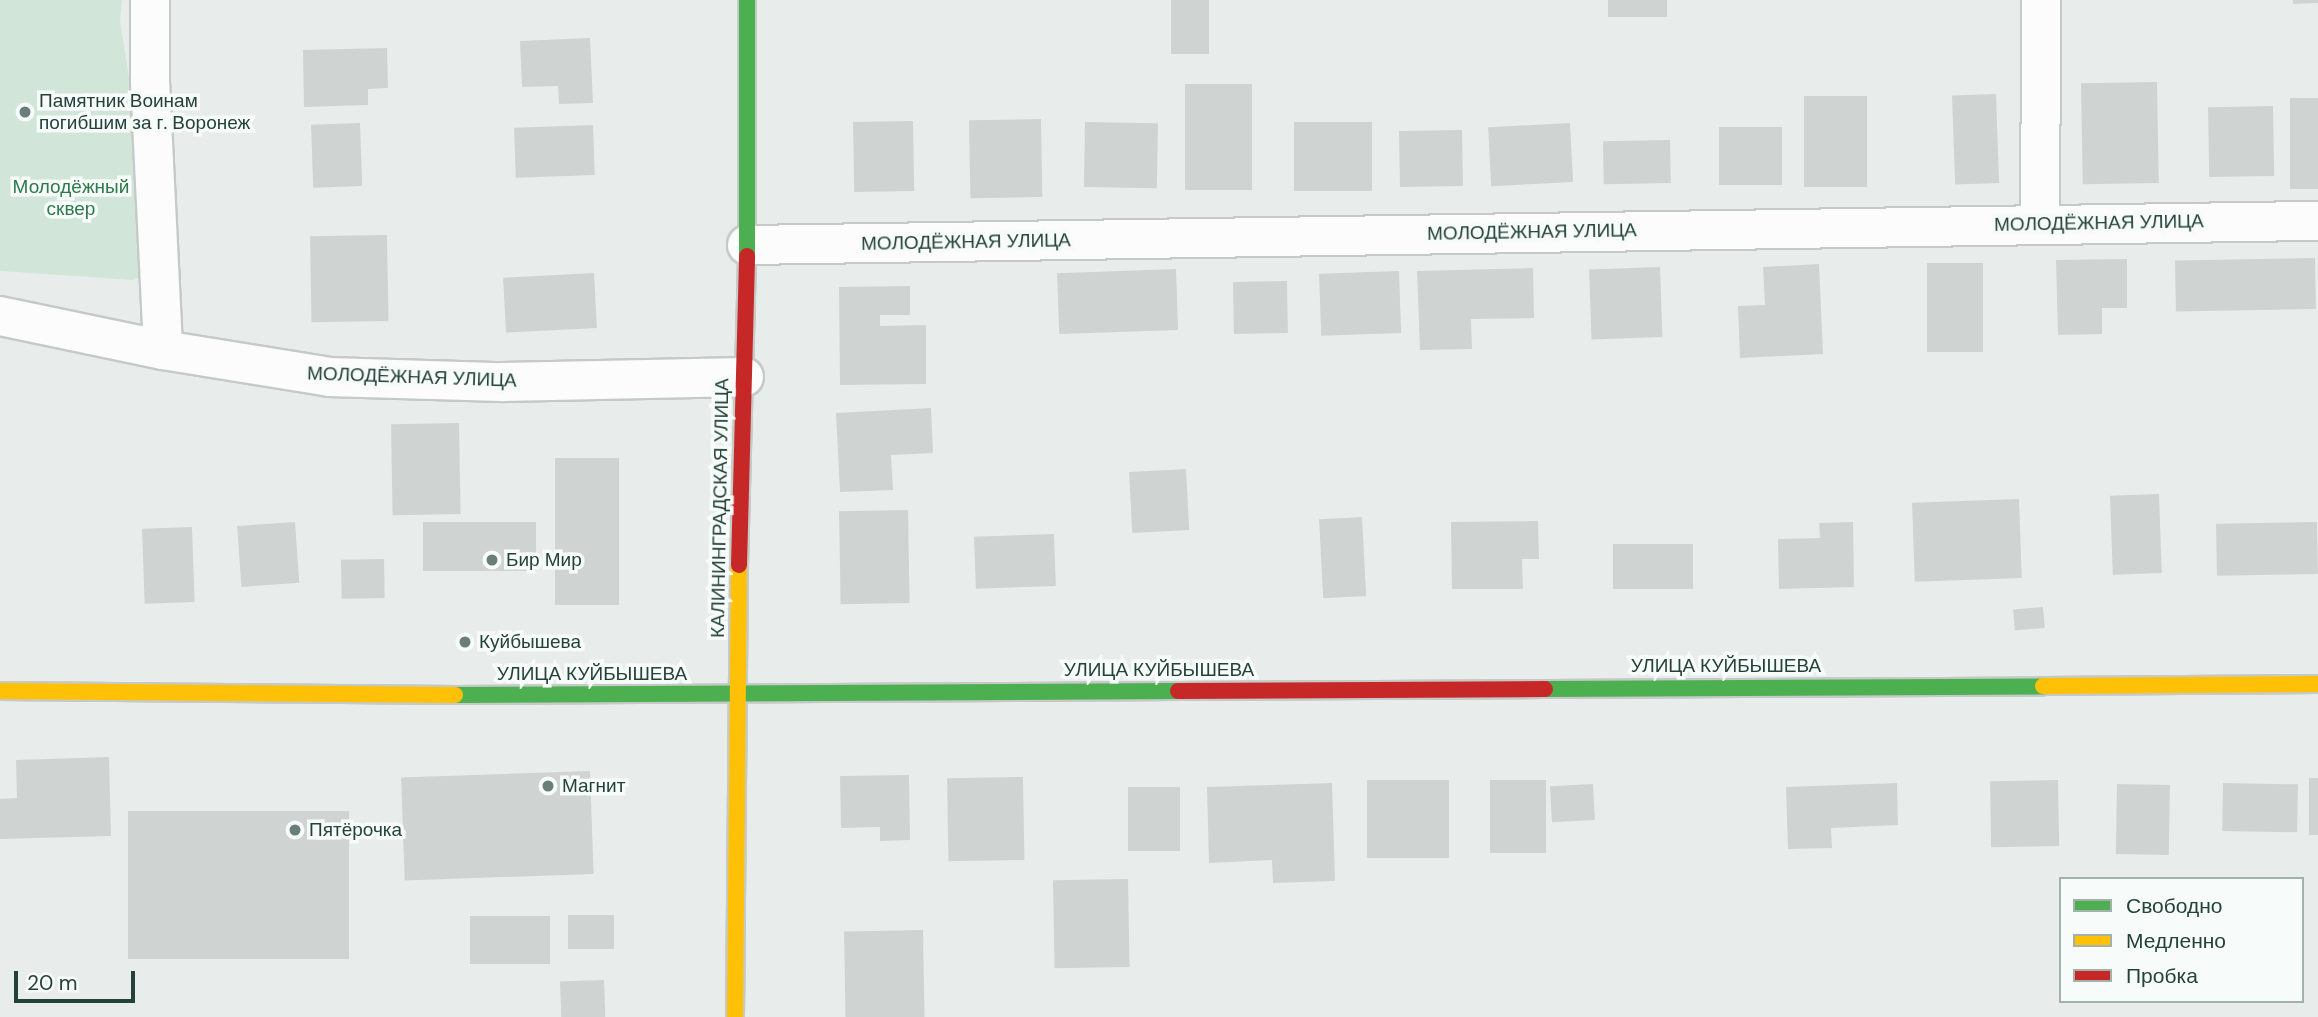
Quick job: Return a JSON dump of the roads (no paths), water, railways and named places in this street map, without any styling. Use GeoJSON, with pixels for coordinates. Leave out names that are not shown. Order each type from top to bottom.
{"type":"FeatureCollection","features":[{"type":"Feature","properties":{"kind":"street"},"geometry":{"type":"LineString","coordinates":[[150,0],[150,81],[163,350]]}},
{"type":"Feature","properties":{"kind":"street","name":"КАЛИНИНГРАДСКАЯ УЛИЦА"},"geometry":{"type":"LineString","coordinates":[[735,1017],[736,694],[747,245],[747,0]]}},
{"type":"Feature","properties":{"kind":"street"},"geometry":{"type":"LineString","coordinates":[[2040,223],[2041,0]]}},
{"type":"Feature","properties":{"kind":"street","name":"МОЛОДЁЖНАЯ УЛИЦА"},"geometry":{"type":"LineString","coordinates":[[747,245],[2040,223],[2318,221]]}},
{"type":"Feature","properties":{"kind":"street","name":"МОЛОДЁЖНАЯ УЛИЦА"},"geometry":{"type":"LineString","coordinates":[[0,316],[163,350],[328,377],[502,382],[744,377]]}},
{"type":"Feature","properties":{"kind":"street","name":"УЛИЦА КУЙБЫШЕВА"},"geometry":{"type":"LineString","coordinates":[[0,691],[363,696],[2318,684]]}},
{"type":"Feature","properties":{"kind":"place","name":"Памятник Воинам погибшим за г. Воронеж"},"geometry":{"type":"Point","coordinates":[25,112]}},
{"type":"Feature","properties":{"kind":"place","name":"Бир Мир"},"geometry":{"type":"Point","coordinates":[492,560]}},
{"type":"Feature","properties":{"kind":"place","name":"Куйбышева"},"geometry":{"type":"Point","coordinates":[465,642]}},
{"type":"Feature","properties":{"kind":"place","name":"Магнит"},"geometry":{"type":"Point","coordinates":[548,786]}},
{"type":"Feature","properties":{"kind":"place","name":"Пятёрочка"},"geometry":{"type":"Point","coordinates":[295,830]}},
{"type":"Feature","properties":{"kind":"park label","name":"Молодёжный сквер"},"geometry":{"type":"Point","coordinates":[71,198]}}]}
